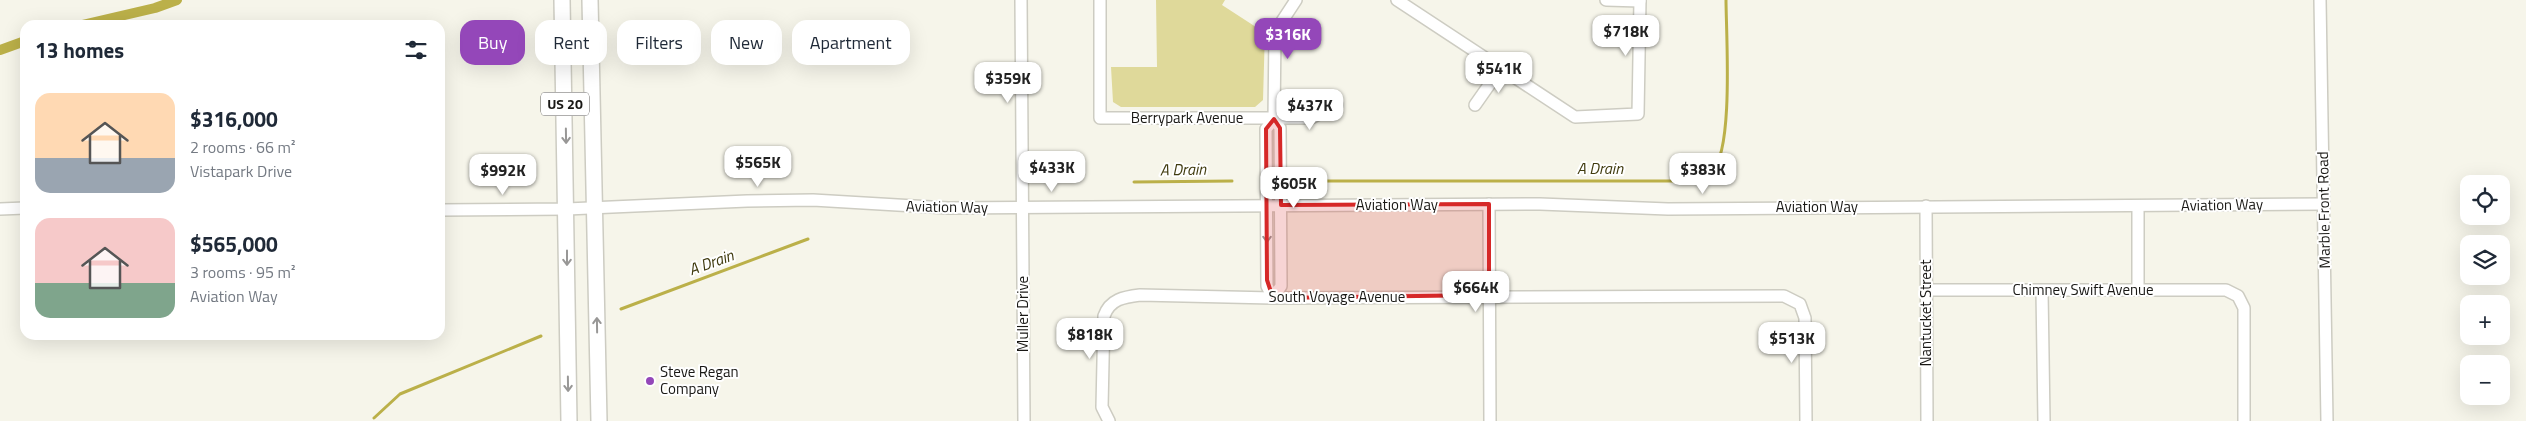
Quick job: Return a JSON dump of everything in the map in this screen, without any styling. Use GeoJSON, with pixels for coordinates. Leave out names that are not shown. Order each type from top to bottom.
{"type":"FeatureCollection","features":[{"type":"Feature","properties":{"kind":"main road","name":"US 20"},"geometry":{"type":"LineString","coordinates":[[562,0],[567,209],[569,421]]}},
{"type":"Feature","properties":{"kind":"main road","name":"US 20"},"geometry":{"type":"LineString","coordinates":[[590,2],[599,421]]}},
{"type":"Feature","properties":{"kind":"street","name":"Muller Drive"},"geometry":{"type":"LineString","coordinates":[[1021,0],[1024,421]]}},
{"type":"Feature","properties":{"kind":"street","name":"Berrypark Avenue"},"geometry":{"type":"LineString","coordinates":[[1100,0],[1100,118],[1310,118],[1338,105]]}},
{"type":"Feature","properties":{"kind":"street"},"geometry":{"type":"LineString","coordinates":[[1273,298],[1280,286],[1280,128],[1274,119],[1275,32],[1296,0]]}},
{"type":"Feature","properties":{"kind":"street"},"geometry":{"type":"LineString","coordinates":[[1397,0],[1575,117],[1638,114],[1640,0],[1606,0]]}},
{"type":"Feature","properties":{"kind":"street","name":"Marble Front Road"},"geometry":{"type":"LineString","coordinates":[[2320,0],[2327,421]]}},
{"type":"Feature","properties":{"kind":"street"},"geometry":{"type":"LineString","coordinates":[[1475,105],[1501,68]]}},
{"type":"Feature","properties":{"kind":"street"},"geometry":{"type":"LineString","coordinates":[[1273,298],[1267,286],[1266,128],[1274,119]]}},
{"type":"Feature","properties":{"kind":"street","name":"Aviation Way"},"geometry":{"type":"LineString","coordinates":[[445,210],[567,209],[813,200],[948,208],[1489,204],[1668,209],[2324,204]]}},
{"type":"Feature","properties":{"kind":"street"},"geometry":{"type":"LineString","coordinates":[[1489,204],[1490,421]]}},
{"type":"Feature","properties":{"kind":"street","name":"Nantucket Street"},"geometry":{"type":"LineString","coordinates":[[1926,206],[1927,421]]}},
{"type":"Feature","properties":{"kind":"street"},"geometry":{"type":"LineString","coordinates":[[2138,206],[2138,290]]}},
{"type":"Feature","properties":{"kind":"street"},"geometry":{"type":"LineString","coordinates":[[0,209],[20,208]]}},
{"type":"Feature","properties":{"kind":"street","name":"Chimney Swift Avenue"},"geometry":{"type":"LineString","coordinates":[[1926,290],[2226,290],[2238,296],[2244,308],[2244,421]]}},
{"type":"Feature","properties":{"kind":"street"},"geometry":{"type":"LineString","coordinates":[[2042,291],[2044,421]]}},
{"type":"Feature","properties":{"kind":"street","name":"South Voyage Avenue"},"geometry":{"type":"LineString","coordinates":[[1109,421],[1105,417],[1102,407],[1103,323],[1106,309],[1114,301],[1125,296],[1140,295],[1273,298],[1784,296],[1800,304],[1805,318],[1806,421]]}},
{"type":"Feature","properties":{"kind":"highlighted area"},"geometry":{"type":"Polygon","coordinates":[[[1274,119],[1280,128],[1281,205],[1489,204],[1489,295],[1273,298],[1267,280],[1266,129],[1274,119]]]}},
{"type":"Feature","properties":{"kind":"shaded area"},"geometry":{"type":"Polygon","coordinates":[[[1156,0],[1225,0],[1222,5],[1259,29],[1265,30],[1263,100],[1255,107],[1121,107],[1113,102],[1111,67],[1157,67],[1156,0]]]}},
{"type":"Feature","properties":{"kind":"waterway"},"geometry":{"type":"LineString","coordinates":[[103,20],[155,8],[177,0]]}},
{"type":"Feature","properties":{"kind":"waterway","name":"A Drain"},"geometry":{"type":"LineString","coordinates":[[1314,181],[1676,181],[1704,176],[1712,171],[1719,159],[1726,117],[1726,0]]}},
{"type":"Feature","properties":{"kind":"waterway"},"geometry":{"type":"LineString","coordinates":[[0,50],[20,43]]}},
{"type":"Feature","properties":{"kind":"waterway","name":"A Drain"},"geometry":{"type":"LineString","coordinates":[[1134,182],[1232,181]]}},
{"type":"Feature","properties":{"kind":"waterway","name":"A Drain"},"geometry":{"type":"LineString","coordinates":[[621,309],[808,239]]}},
{"type":"Feature","properties":{"kind":"waterway","name":"A Drain"},"geometry":{"type":"LineString","coordinates":[[374,418],[400,394],[541,336]]}},
{"type":"Feature","properties":{"kind":"place","name":"Steve Regan Company"},"geometry":{"type":"Point","coordinates":[650,381]}}]}
